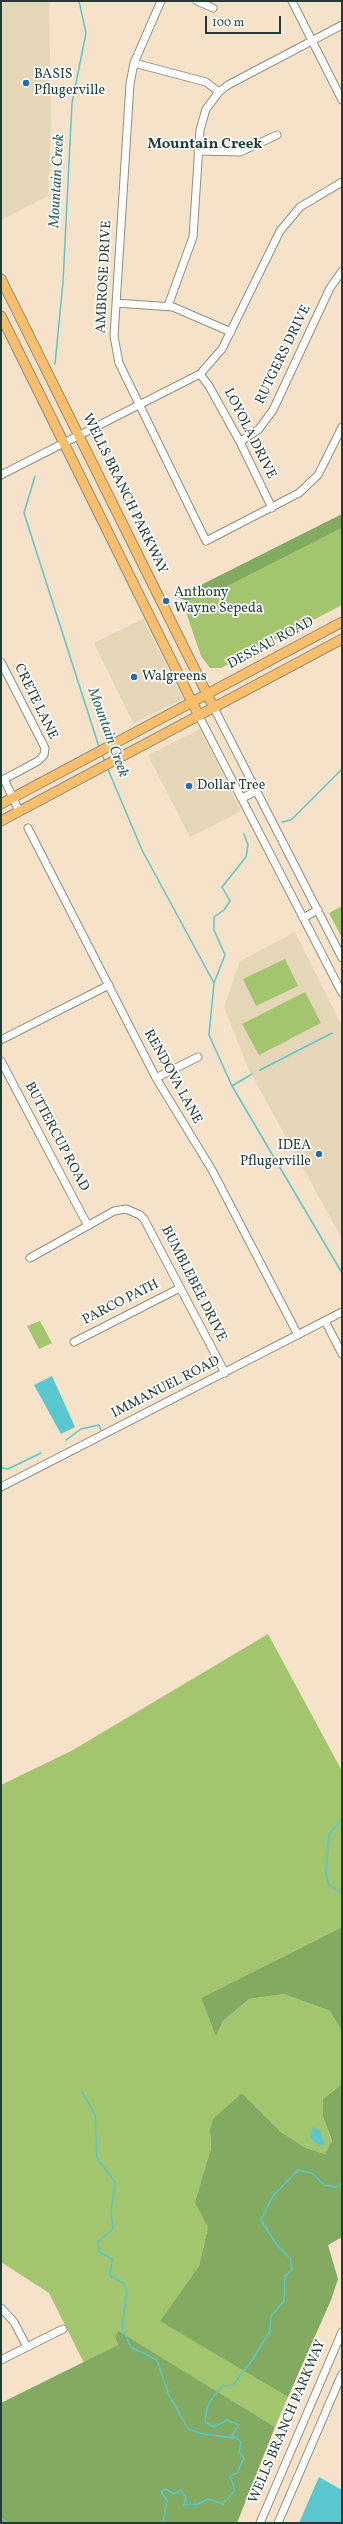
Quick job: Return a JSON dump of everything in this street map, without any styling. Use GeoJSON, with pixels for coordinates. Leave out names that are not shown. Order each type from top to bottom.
{"type":"FeatureCollection","features":[{"type":"Feature","properties":{"kind":"main road","name":"WELLS BRANCH PARKWAY"},"geometry":{"type":"LineString","coordinates":[[1,279],[214,708]]}},
{"type":"Feature","properties":{"kind":"main road"},"geometry":{"type":"LineString","coordinates":[[1,316],[199,716]]}},
{"type":"Feature","properties":{"kind":"main road"},"geometry":{"type":"LineString","coordinates":[[152,619],[167,611]]}},
{"type":"Feature","properties":{"kind":"main road","name":"DESSAU ROAD"},"geometry":{"type":"LineString","coordinates":[[1,804],[342,622]]}},
{"type":"Feature","properties":{"kind":"main road","name":"DESSAU ROAD"},"geometry":{"type":"LineString","coordinates":[[1,821],[342,639]]}},
{"type":"Feature","properties":{"kind":"street","name":"AMBROSE DRIVE"},"geometry":{"type":"LineString","coordinates":[[161,1],[134,63],[130,84],[114,336],[116,353],[139,405],[206,541],[272,508]]}},
{"type":"Feature","properties":{"kind":"street"},"geometry":{"type":"LineString","coordinates":[[197,1],[213,8]]}},
{"type":"Feature","properties":{"kind":"street"},"geometry":{"type":"LineString","coordinates":[[292,1],[342,100]]}},
{"type":"Feature","properties":{"kind":"street"},"geometry":{"type":"LineString","coordinates":[[168,306],[193,238],[198,151],[202,118],[219,92],[232,82],[342,25]]}},
{"type":"Feature","properties":{"kind":"street"},"geometry":{"type":"LineString","coordinates":[[134,63],[206,82],[219,92]]}},
{"type":"Feature","properties":{"kind":"street"},"geometry":{"type":"LineString","coordinates":[[198,151],[240,152],[277,135]]}},
{"type":"Feature","properties":{"kind":"street"},"geometry":{"type":"LineString","coordinates":[[1,475],[200,374],[222,349],[280,230],[300,206],[342,182]]}},
{"type":"Feature","properties":{"kind":"street","name":"RUTGERS DRIVE"},"geometry":{"type":"LineString","coordinates":[[240,442],[259,429],[273,410],[330,288],[342,271]]}},
{"type":"Feature","properties":{"kind":"street"},"geometry":{"type":"LineString","coordinates":[[116,303],[168,306],[190,312],[231,332]]}},
{"type":"Feature","properties":{"kind":"street","name":"LOYOLA DRIVE"},"geometry":{"type":"LineString","coordinates":[[200,374],[210,386],[240,442],[272,508]]}},
{"type":"Feature","properties":{"kind":"street"},"geometry":{"type":"LineString","coordinates":[[272,508],[299,493],[318,474],[342,427]]}},
{"type":"Feature","properties":{"kind":"street","name":"CRETE LANE"},"geometry":{"type":"LineString","coordinates":[[1,662],[45,748],[44,755],[38,761],[2,780]]}},
{"type":"Feature","properties":{"kind":"street","name":"WELLS BRANCH PARKWAY"},"geometry":{"type":"LineString","coordinates":[[214,708],[342,958]]}},
{"type":"Feature","properties":{"kind":"street"},"geometry":{"type":"LineString","coordinates":[[199,716],[342,993]]}},
{"type":"Feature","properties":{"kind":"street"},"geometry":{"type":"LineString","coordinates":[[2,780],[20,811]]}},
{"type":"Feature","properties":{"kind":"street"},"geometry":{"type":"LineString","coordinates":[[242,798],[257,791]]}},
{"type":"Feature","properties":{"kind":"street","name":"RENDOVA LANE"},"geometry":{"type":"LineString","coordinates":[[28,828],[156,1078],[212,1170],[298,1335]]}},
{"type":"Feature","properties":{"kind":"street"},"geometry":{"type":"LineString","coordinates":[[303,918],[318,910]]}},
{"type":"Feature","properties":{"kind":"street"},"geometry":{"type":"LineString","coordinates":[[1,1040],[109,985]]}},
{"type":"Feature","properties":{"kind":"street"},"geometry":{"type":"LineString","coordinates":[[156,1078],[198,1057]]}},
{"type":"Feature","properties":{"kind":"street","name":"BUTTERCUP ROAD"},"geometry":{"type":"LineString","coordinates":[[1,1061],[88,1226]]}},
{"type":"Feature","properties":{"kind":"street","name":"BUMBLEBEE DRIVE"},"geometry":{"type":"LineString","coordinates":[[88,1226],[114,1211],[133,1211],[144,1219],[225,1373]]}},
{"type":"Feature","properties":{"kind":"street"},"geometry":{"type":"LineString","coordinates":[[30,1258],[88,1226]]}},
{"type":"Feature","properties":{"kind":"street","name":"PARCO PATH"},"geometry":{"type":"LineString","coordinates":[[74,1342],[180,1288]]}},
{"type":"Feature","properties":{"kind":"street","name":"IMMANUEL ROAD"},"geometry":{"type":"LineString","coordinates":[[1,1487],[342,1312]]}},
{"type":"Feature","properties":{"kind":"street"},"geometry":{"type":"LineString","coordinates":[[325,1321],[342,1354]]}},
{"type":"Feature","properties":{"kind":"street"},"geometry":{"type":"LineString","coordinates":[[1,2308],[14,2322],[27,2347]]}},
{"type":"Feature","properties":{"kind":"street"},"geometry":{"type":"LineString","coordinates":[[1,2360],[63,2329]]}},
{"type":"Feature","properties":{"kind":"street","name":"WELLS BRANCH PARKWAY"},"geometry":{"type":"LineString","coordinates":[[260,2523],[342,2332]]}},
{"type":"Feature","properties":{"kind":"street"},"geometry":{"type":"LineString","coordinates":[[278,2523],[342,2374]]}},
{"type":"Feature","properties":{"kind":"shaded area","name":"BASIS Pflugerville"},"geometry":{"type":"Polygon","coordinates":[[[6,1],[49,1],[51,125],[48,196],[1,220],[1,6],[6,1]]]}},
{"type":"Feature","properties":{"kind":"shaded area"},"geometry":{"type":"Polygon","coordinates":[[[143,619],[183,699],[133,723],[94,643],[143,619]]]}},
{"type":"Feature","properties":{"kind":"shaded area"},"geometry":{"type":"Polygon","coordinates":[[[200,729],[241,811],[190,837],[148,755],[200,729]]]}},
{"type":"Feature","properties":{"kind":"shaded area","name":"IDEA Pflugerville"},"geometry":{"type":"Polygon","coordinates":[[[295,932],[342,1026],[342,1239],[249,1070],[224,1007],[240,961],[295,932]]]}},
{"type":"Feature","properties":{"kind":"green space"},"geometry":{"type":"Polygon","coordinates":[[[342,514],[342,528],[226,587],[187,601],[177,597],[342,514]]]}},
{"type":"Feature","properties":{"kind":"green space"},"geometry":{"type":"Polygon","coordinates":[[[342,528],[342,605],[221,668],[210,668],[201,656],[186,612],[187,601],[226,587],[342,528]]]}},
{"type":"Feature","properties":{"kind":"green space"},"geometry":{"type":"Polygon","coordinates":[[[342,906],[342,938],[329,913],[342,906]]]}},
{"type":"Feature","properties":{"kind":"green space"},"geometry":{"type":"Polygon","coordinates":[[[285,959],[298,986],[256,1006],[243,979],[285,959]]]}},
{"type":"Feature","properties":{"kind":"green space"},"geometry":{"type":"Polygon","coordinates":[[[305,992],[321,1023],[259,1055],[242,1024],[305,992]]]}},
{"type":"Feature","properties":{"kind":"green space"},"geometry":{"type":"Polygon","coordinates":[[[40,1321],[52,1343],[39,1349],[27,1326],[40,1321]]]}},
{"type":"Feature","properties":{"kind":"green space"},"geometry":{"type":"Polygon","coordinates":[[[268,1634],[342,1771],[342,1927],[201,1998],[216,2037],[223,2021],[249,1999],[284,1994],[330,2011],[342,2032],[342,2084],[323,2099],[323,2117],[332,2142],[325,2154],[306,2148],[281,2132],[242,2093],[210,2130],[211,2148],[196,2203],[208,2227],[199,2266],[161,2320],[288,2397],[275,2427],[118,2332],[115,2337],[118,2345],[84,2363],[49,2293],[1,2262],[1,1785],[73,1750],[268,1634]]]}},
{"type":"Feature","properties":{"kind":"green space"},"geometry":{"type":"Polygon","coordinates":[[[342,1927],[342,2032],[330,2011],[284,1994],[249,1999],[223,2021],[216,2037],[201,1998],[342,1927]]]}},
{"type":"Feature","properties":{"kind":"green space"},"geometry":{"type":"Polygon","coordinates":[[[342,2084],[342,2237],[328,2245],[338,2279],[331,2300],[288,2397],[160,2321],[199,2266],[208,2227],[195,2203],[211,2148],[210,2130],[213,2119],[242,2093],[281,2132],[306,2148],[325,2154],[332,2141],[323,2117],[323,2099],[342,2084]]]}},
{"type":"Feature","properties":{"kind":"green space"},"geometry":{"type":"Polygon","coordinates":[[[118,2331],[275,2427],[237,2523],[1,2523],[1,2403],[118,2345],[115,2337],[118,2331]]]}},
{"type":"Feature","properties":{"kind":"water"},"geometry":{"type":"Polygon","coordinates":[[[52,1376],[75,1427],[61,1434],[34,1385],[52,1376]]]}},
{"type":"Feature","properties":{"kind":"water"},"geometry":{"type":"Polygon","coordinates":[[[313,2127],[320,2131],[325,2144],[320,2146],[313,2141],[310,2136],[313,2127]]]}},
{"type":"Feature","properties":{"kind":"water"},"geometry":{"type":"Polygon","coordinates":[[[319,2477],[342,2490],[342,2523],[299,2523],[319,2477]]]}},
{"type":"Feature","properties":{"kind":"waterway","name":"Mountain Creek"},"geometry":{"type":"LineString","coordinates":[[55,364],[63,282],[72,103],[86,33],[79,1]]}},
{"type":"Feature","properties":{"kind":"waterway","name":"Mountain Creek"},"geometry":{"type":"LineString","coordinates":[[35,476],[24,513],[99,747]]}},
{"type":"Feature","properties":{"kind":"waterway","name":"Mountain Creek"},"geometry":{"type":"LineString","coordinates":[[102,754],[105,762]]}},
{"type":"Feature","properties":{"kind":"waterway","name":"Mountain Creek"},"geometry":{"type":"LineString","coordinates":[[107,767],[142,850],[214,983]]}},
{"type":"Feature","properties":{"kind":"waterway"},"geometry":{"type":"LineString","coordinates":[[282,822],[291,820],[342,769]]}},
{"type":"Feature","properties":{"kind":"waterway"},"geometry":{"type":"LineString","coordinates":[[244,834],[248,845],[246,857],[222,887],[230,901],[224,910],[214,917],[214,930],[225,955],[214,983],[209,1035],[232,1086],[342,1273]]}},
{"type":"Feature","properties":{"kind":"waterway"},"geometry":{"type":"LineString","coordinates":[[260,1070],[332,1033]]}},
{"type":"Feature","properties":{"kind":"waterway"},"geometry":{"type":"LineString","coordinates":[[232,1086],[252,1074]]}},
{"type":"Feature","properties":{"kind":"waterway"},"geometry":{"type":"LineString","coordinates":[[66,1440],[81,1429],[99,1425],[101,1430]]}},
{"type":"Feature","properties":{"kind":"waterway"},"geometry":{"type":"LineString","coordinates":[[1,1468],[8,1469],[41,1453]]}},
{"type":"Feature","properties":{"kind":"waterway"},"geometry":{"type":"LineString","coordinates":[[342,1819],[329,1834],[326,1873],[329,1885],[342,1894]]}},
{"type":"Feature","properties":{"kind":"waterway"},"geometry":{"type":"LineString","coordinates":[[82,2092],[95,2114],[97,2158],[115,2182],[111,2212],[113,2229],[98,2242],[98,2251],[112,2259],[110,2276],[123,2283],[127,2291],[122,2328],[131,2347],[157,2360],[169,2395],[188,2429],[203,2434],[234,2438]]}},
{"type":"Feature","properties":{"kind":"waterway"},"geometry":{"type":"LineString","coordinates":[[163,2523],[167,2501],[161,2491],[166,2489],[174,2494],[181,2490],[186,2497],[184,2505],[198,2504],[208,2499],[223,2504],[235,2490],[230,2476],[237,2473],[244,2458],[239,2452],[241,2442],[232,2435],[239,2425],[227,2420],[214,2427],[205,2422],[207,2407],[212,2398],[223,2386],[233,2385],[253,2359],[270,2331],[271,2316],[284,2301],[285,2276],[292,2270],[290,2258],[277,2245],[261,2220],[273,2196],[298,2170],[312,2173],[324,2185],[336,2187],[342,2183]]}},
{"type":"Feature","properties":{"kind":"waterway"},"geometry":{"type":"LineString","coordinates":[[1,2518],[8,2523]]}},
{"type":"Feature","properties":{"kind":"place","name":"BASIS Pflugerville"},"geometry":{"type":"Point","coordinates":[26,83]}},
{"type":"Feature","properties":{"kind":"place","name":"Anthony Wayne Sepeda"},"geometry":{"type":"Point","coordinates":[166,601]}},
{"type":"Feature","properties":{"kind":"place","name":"Walgreens"},"geometry":{"type":"Point","coordinates":[134,677]}},
{"type":"Feature","properties":{"kind":"place","name":"Dollar Tree"},"geometry":{"type":"Point","coordinates":[189,786]}},
{"type":"Feature","properties":{"kind":"place","name":"IDEA Pflugerville"},"geometry":{"type":"Point","coordinates":[319,1154]}},
{"type":"Feature","properties":{"kind":"district","name":"Mountain Creek"},"geometry":{"type":"Point","coordinates":[205,145]}}]}
